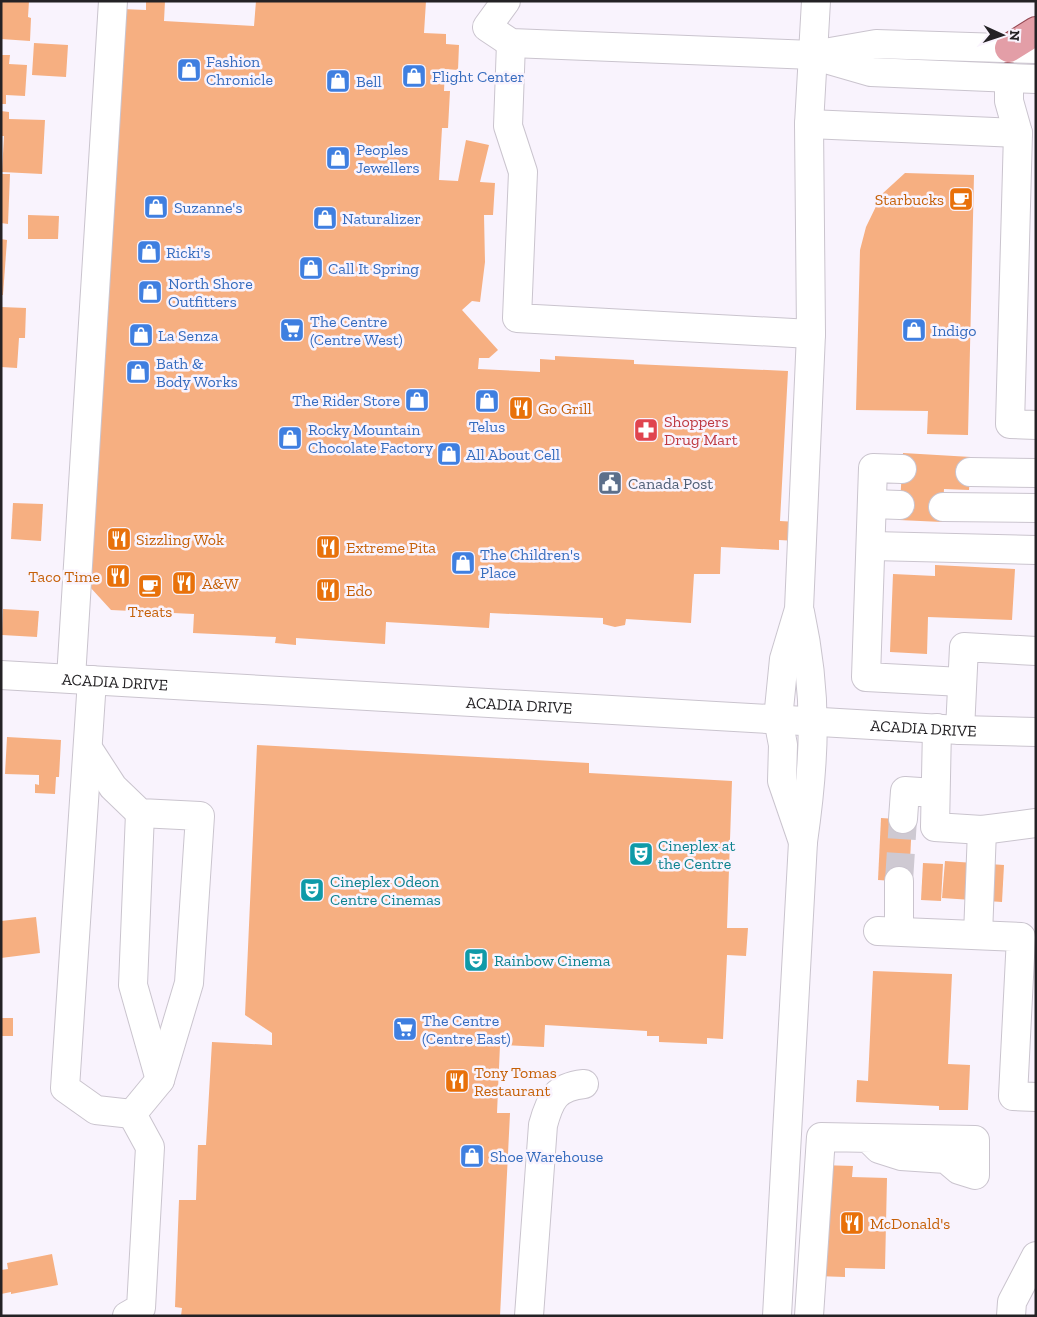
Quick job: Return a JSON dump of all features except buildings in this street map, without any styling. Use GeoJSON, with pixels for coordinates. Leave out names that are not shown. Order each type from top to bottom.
{"type":"FeatureCollection","features":[{"type":"Feature","properties":{"kind":"main road"},"geometry":{"type":"LineString","coordinates":[[1009,48],[1036,31]]}},
{"type":"Feature","properties":{"kind":"street"},"geometry":{"type":"LineString","coordinates":[[113,1],[82,679],[89,750],[65,1088],[96,1110],[132,1114]]}},
{"type":"Feature","properties":{"kind":"street"},"geometry":{"type":"LineString","coordinates":[[506,1],[487,27],[512,42],[813,55],[876,44],[1036,49]]}},
{"type":"Feature","properties":{"kind":"street"},"geometry":{"type":"LineString","coordinates":[[803,842],[782,781],[783,745],[778,720],[784,659],[799,610],[812,334],[810,124],[816,1]]}},
{"type":"Feature","properties":{"kind":"street"},"geometry":{"type":"LineString","coordinates":[[512,42],[508,126],[523,172],[517,318],[812,334]]}},
{"type":"Feature","properties":{"kind":"street"},"geometry":{"type":"LineString","coordinates":[[813,55],[871,72],[1036,79]]}},
{"type":"Feature","properties":{"kind":"street"},"geometry":{"type":"LineString","coordinates":[[1009,78],[1009,101],[1018,133],[1026,202],[1010,424],[1036,425]]}},
{"type":"Feature","properties":{"kind":"street"},"geometry":{"type":"LineString","coordinates":[[810,124],[1018,133]]}},
{"type":"Feature","properties":{"kind":"street"},"geometry":{"type":"LineString","coordinates":[[902,469],[873,468],[872,546],[866,676],[962,682]]}},
{"type":"Feature","properties":{"kind":"street"},"geometry":{"type":"LineString","coordinates":[[970,472],[1036,472]]}},
{"type":"Feature","properties":{"kind":"street"},"geometry":{"type":"LineString","coordinates":[[872,504],[900,505]]}},
{"type":"Feature","properties":{"kind":"street"},"geometry":{"type":"LineString","coordinates":[[943,506],[1036,508]]}},
{"type":"Feature","properties":{"kind":"street"},"geometry":{"type":"LineString","coordinates":[[872,546],[1036,550]]}},
{"type":"Feature","properties":{"kind":"street"},"geometry":{"type":"LineString","coordinates":[[776,1316],[803,842],[812,782],[814,722],[810,658],[799,610]]}},
{"type":"Feature","properties":{"kind":"street"},"geometry":{"type":"LineString","coordinates":[[1036,651],[964,647],[962,682],[948,729],[935,793],[935,827],[982,830],[1036,823]]}},
{"type":"Feature","properties":{"kind":"street","name":"ACADIA DRIVE"},"geometry":{"type":"LineString","coordinates":[[1,675],[814,722],[1036,732]]}},
{"type":"Feature","properties":{"kind":"street"},"geometry":{"type":"LineString","coordinates":[[89,750],[113,787],[140,813],[200,816],[189,983],[160,1080],[132,1114]]}},
{"type":"Feature","properties":{"kind":"street"},"geometry":{"type":"LineString","coordinates":[[903,819],[905,792],[935,793]]}},
{"type":"Feature","properties":{"kind":"street"},"geometry":{"type":"LineString","coordinates":[[140,813],[133,985],[160,1080]]}},
{"type":"Feature","properties":{"kind":"street"},"geometry":{"type":"LineString","coordinates":[[978,936],[982,830]]}},
{"type":"Feature","properties":{"kind":"street"},"geometry":{"type":"LineString","coordinates":[[899,881],[888,931],[1021,937],[1028,953],[1013,1096],[1036,1096]]}},
{"type":"Feature","properties":{"kind":"street"},"geometry":{"type":"LineString","coordinates":[[529,1316],[543,1126],[547,1109],[558,1092],[570,1086],[584,1084]]}},
{"type":"Feature","properties":{"kind":"street"},"geometry":{"type":"LineString","coordinates":[[127,1316],[141,1308],[150,1147],[132,1114]]}},
{"type":"Feature","properties":{"kind":"street"},"geometry":{"type":"LineString","coordinates":[[810,1316],[821,1137],[868,1138],[879,1149],[901,1156],[946,1159],[959,1170],[975,1175]]}},
{"type":"Feature","properties":{"kind":"street"},"geometry":{"type":"LineString","coordinates":[[1011,1316],[1012,1302],[1036,1256]]}},
{"type":"Feature","properties":{"kind":"tunnel"},"geometry":{"type":"LineString","coordinates":[[899,881],[903,819]]}},
{"type":"Feature","properties":{"kind":"place","name":"Fashion Chronicle"},"geometry":{"type":"Point","coordinates":[189,70]}},
{"type":"Feature","properties":{"kind":"place","name":"Flight Center"},"geometry":{"type":"Point","coordinates":[414,76]}},
{"type":"Feature","properties":{"kind":"place","name":"Bell"},"geometry":{"type":"Point","coordinates":[338,81]}},
{"type":"Feature","properties":{"kind":"place","name":"Peoples Jewellers"},"geometry":{"type":"Point","coordinates":[338,158]}},
{"type":"Feature","properties":{"kind":"place","name":"Starbucks"},"geometry":{"type":"Point","coordinates":[961,199]}},
{"type":"Feature","properties":{"kind":"place","name":"Suzanne's"},"geometry":{"type":"Point","coordinates":[156,207]}},
{"type":"Feature","properties":{"kind":"place","name":"Naturalizer"},"geometry":{"type":"Point","coordinates":[325,218]}},
{"type":"Feature","properties":{"kind":"place","name":"Ricki's"},"geometry":{"type":"Point","coordinates":[149,252]}},
{"type":"Feature","properties":{"kind":"place","name":"Call It Spring"},"geometry":{"type":"Point","coordinates":[311,268]}},
{"type":"Feature","properties":{"kind":"place","name":"North Shore Outfitters"},"geometry":{"type":"Point","coordinates":[150,292]}},
{"type":"Feature","properties":{"kind":"place","name":"The Centre (Centre West)"},"geometry":{"type":"Point","coordinates":[292,330]}},
{"type":"Feature","properties":{"kind":"place","name":"Indigo"},"geometry":{"type":"Point","coordinates":[914,330]}},
{"type":"Feature","properties":{"kind":"place","name":"La Senza"},"geometry":{"type":"Point","coordinates":[141,335]}},
{"type":"Feature","properties":{"kind":"place","name":"Bath & Body Works"},"geometry":{"type":"Point","coordinates":[138,372]}},
{"type":"Feature","properties":{"kind":"place","name":"The Rider Store"},"geometry":{"type":"Point","coordinates":[417,400]}},
{"type":"Feature","properties":{"kind":"place","name":"Telus"},"geometry":{"type":"Point","coordinates":[487,401]}},
{"type":"Feature","properties":{"kind":"place","name":"Go Grill"},"geometry":{"type":"Point","coordinates":[521,408]}},
{"type":"Feature","properties":{"kind":"place","name":"Shoppers Drug Mart"},"geometry":{"type":"Point","coordinates":[646,430]}},
{"type":"Feature","properties":{"kind":"place","name":"Rocky Mountain Chocolate Factory"},"geometry":{"type":"Point","coordinates":[290,438]}},
{"type":"Feature","properties":{"kind":"place","name":"All About Cell"},"geometry":{"type":"Point","coordinates":[449,454]}},
{"type":"Feature","properties":{"kind":"place","name":"Canada Post"},"geometry":{"type":"Point","coordinates":[610,483]}},
{"type":"Feature","properties":{"kind":"place","name":"Sizzling Wok"},"geometry":{"type":"Point","coordinates":[119,539]}},
{"type":"Feature","properties":{"kind":"place","name":"Extreme Pita"},"geometry":{"type":"Point","coordinates":[328,547]}},
{"type":"Feature","properties":{"kind":"place","name":"The Children's Place"},"geometry":{"type":"Point","coordinates":[463,563]}},
{"type":"Feature","properties":{"kind":"place","name":"Taco Time"},"geometry":{"type":"Point","coordinates":[118,576]}},
{"type":"Feature","properties":{"kind":"place","name":"A&W"},"geometry":{"type":"Point","coordinates":[184,583]}},
{"type":"Feature","properties":{"kind":"place","name":"Treats"},"geometry":{"type":"Point","coordinates":[150,586]}},
{"type":"Feature","properties":{"kind":"place","name":"Edo"},"geometry":{"type":"Point","coordinates":[328,590]}},
{"type":"Feature","properties":{"kind":"place","name":"Cineplex at the Centre"},"geometry":{"type":"Point","coordinates":[641,854]}},
{"type":"Feature","properties":{"kind":"place","name":"Cineplex Odeon Centre Cinemas"},"geometry":{"type":"Point","coordinates":[312,890]}},
{"type":"Feature","properties":{"kind":"place","name":"Rainbow Cinema"},"geometry":{"type":"Point","coordinates":[476,960]}},
{"type":"Feature","properties":{"kind":"place","name":"The Centre (Centre East)"},"geometry":{"type":"Point","coordinates":[405,1029]}},
{"type":"Feature","properties":{"kind":"place","name":"Tony Tomas Restaurant"},"geometry":{"type":"Point","coordinates":[457,1081]}},
{"type":"Feature","properties":{"kind":"place","name":"Shoe Warehouse"},"geometry":{"type":"Point","coordinates":[472,1156]}},
{"type":"Feature","properties":{"kind":"place","name":"McDonald's"},"geometry":{"type":"Point","coordinates":[852,1223]}}]}
